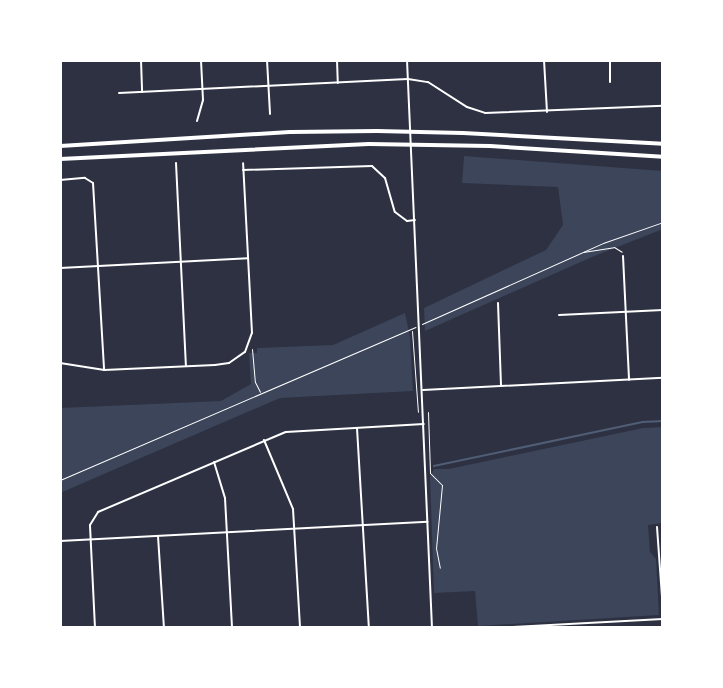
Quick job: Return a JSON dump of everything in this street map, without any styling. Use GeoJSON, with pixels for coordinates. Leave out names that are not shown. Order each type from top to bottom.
{"type":"FeatureCollection","features":[{"type":"Feature","properties":{"kind":"highway"},"geometry":{"type":"LineString","coordinates":[[60,146],[290,132],[366,131],[463,132],[663,144]]}},
{"type":"Feature","properties":{"kind":"highway"},"geometry":{"type":"LineString","coordinates":[[60,159],[369,144],[490,146],[663,157]]}},
{"type":"Feature","properties":{"kind":"street"},"geometry":{"type":"LineString","coordinates":[[141,60],[142,92]]}},
{"type":"Feature","properties":{"kind":"street"},"geometry":{"type":"LineString","coordinates":[[196,121],[202,105],[201,60]]}},
{"type":"Feature","properties":{"kind":"street"},"geometry":{"type":"LineString","coordinates":[[267,60],[270,114]]}},
{"type":"Feature","properties":{"kind":"street"},"geometry":{"type":"LineString","coordinates":[[337,60],[338,83]]}},
{"type":"Feature","properties":{"kind":"street"},"geometry":{"type":"LineString","coordinates":[[407,60],[432,628]]}},
{"type":"Feature","properties":{"kind":"street"},"geometry":{"type":"LineString","coordinates":[[544,60],[547,112]]}},
{"type":"Feature","properties":{"kind":"street"},"geometry":{"type":"LineString","coordinates":[[610,60],[610,82]]}},
{"type":"Feature","properties":{"kind":"street"},"geometry":{"type":"LineString","coordinates":[[119,93],[408,79],[428,82],[467,107],[496,114],[663,106]]}},
{"type":"Feature","properties":{"kind":"street"},"geometry":{"type":"LineString","coordinates":[[176,163],[186,366]]}},
{"type":"Feature","properties":{"kind":"street"},"geometry":{"type":"LineString","coordinates":[[60,363],[104,370],[229,363],[241,356],[248,346],[252,333],[243,163]]}},
{"type":"Feature","properties":{"kind":"street"},"geometry":{"type":"LineString","coordinates":[[243,170],[372,166],[385,178],[395,212],[407,220],[415,220]]}},
{"type":"Feature","properties":{"kind":"street"},"geometry":{"type":"LineString","coordinates":[[60,180],[86,178],[92,181],[104,370]]}},
{"type":"Feature","properties":{"kind":"street"},"geometry":{"type":"LineString","coordinates":[[623,256],[629,380]]}},
{"type":"Feature","properties":{"kind":"street"},"geometry":{"type":"LineString","coordinates":[[60,268],[248,258]]}},
{"type":"Feature","properties":{"kind":"street"},"geometry":{"type":"LineString","coordinates":[[498,303],[501,386]]}},
{"type":"Feature","properties":{"kind":"street"},"geometry":{"type":"LineString","coordinates":[[559,315],[663,310]]}},
{"type":"Feature","properties":{"kind":"street"},"geometry":{"type":"LineString","coordinates":[[423,390],[663,378]]}},
{"type":"Feature","properties":{"kind":"street"},"geometry":{"type":"LineString","coordinates":[[95,628],[90,522],[98,512],[264,440],[293,431],[424,424]]}},
{"type":"Feature","properties":{"kind":"street"},"geometry":{"type":"LineString","coordinates":[[357,428],[369,628]]}},
{"type":"Feature","properties":{"kind":"street"},"geometry":{"type":"LineString","coordinates":[[264,440],[291,502],[300,628]]}},
{"type":"Feature","properties":{"kind":"street"},"geometry":{"type":"LineString","coordinates":[[214,462],[223,488],[231,628]]}},
{"type":"Feature","properties":{"kind":"street"},"geometry":{"type":"LineString","coordinates":[[60,541],[428,522]]}},
{"type":"Feature","properties":{"kind":"street"},"geometry":{"type":"LineString","coordinates":[[657,527],[663,610]]}},
{"type":"Feature","properties":{"kind":"street"},"geometry":{"type":"LineString","coordinates":[[158,536],[164,628]]}},
{"type":"Feature","properties":{"kind":"street"},"geometry":{"type":"LineString","coordinates":[[492,628],[663,619]]}},
{"type":"Feature","properties":{"kind":"street"},"geometry":{"type":"LineString","coordinates":[[604,622],[604,627]]}},
{"type":"Feature","properties":{"kind":"path"},"geometry":{"type":"LineString","coordinates":[[420,325],[581,253],[663,222]]}},
{"type":"Feature","properties":{"kind":"path"},"geometry":{"type":"LineString","coordinates":[[581,253],[617,247],[623,256]]}},
{"type":"Feature","properties":{"kind":"path"},"geometry":{"type":"LineString","coordinates":[[60,480],[411,329],[414,338],[417,412]]}},
{"type":"Feature","properties":{"kind":"path"},"geometry":{"type":"LineString","coordinates":[[248,346],[253,352],[255,382],[261,394]]}},
{"type":"Feature","properties":{"kind":"path"},"geometry":{"type":"LineString","coordinates":[[424,412],[428,413],[430,473],[442,485],[436,548],[440,568]]}},
{"type":"Feature","properties":{"kind":"shaded area"},"geometry":{"type":"Polygon","coordinates":[[[464,156],[663,171],[663,229],[592,257],[425,331],[424,308],[546,250],[563,225],[558,187],[462,183],[464,156]]]}},
{"type":"Feature","properties":{"kind":"shaded area"},"geometry":{"type":"Polygon","coordinates":[[[405,313],[410,337],[413,391],[280,398],[60,493],[60,408],[221,401],[251,384],[249,353],[257,353],[257,348],[333,345],[405,313]]]}},
{"type":"Feature","properties":{"kind":"shaded area"},"geometry":{"type":"Polygon","coordinates":[[[663,427],[663,523],[648,525],[650,552],[656,559],[659,615],[478,626],[475,591],[434,593],[430,477],[434,469],[449,469],[643,428],[663,427]]]}},
{"type":"Feature","properties":{"kind":"waterway"},"geometry":{"type":"LineString","coordinates":[[434,466],[643,422],[663,421]]}}]}
